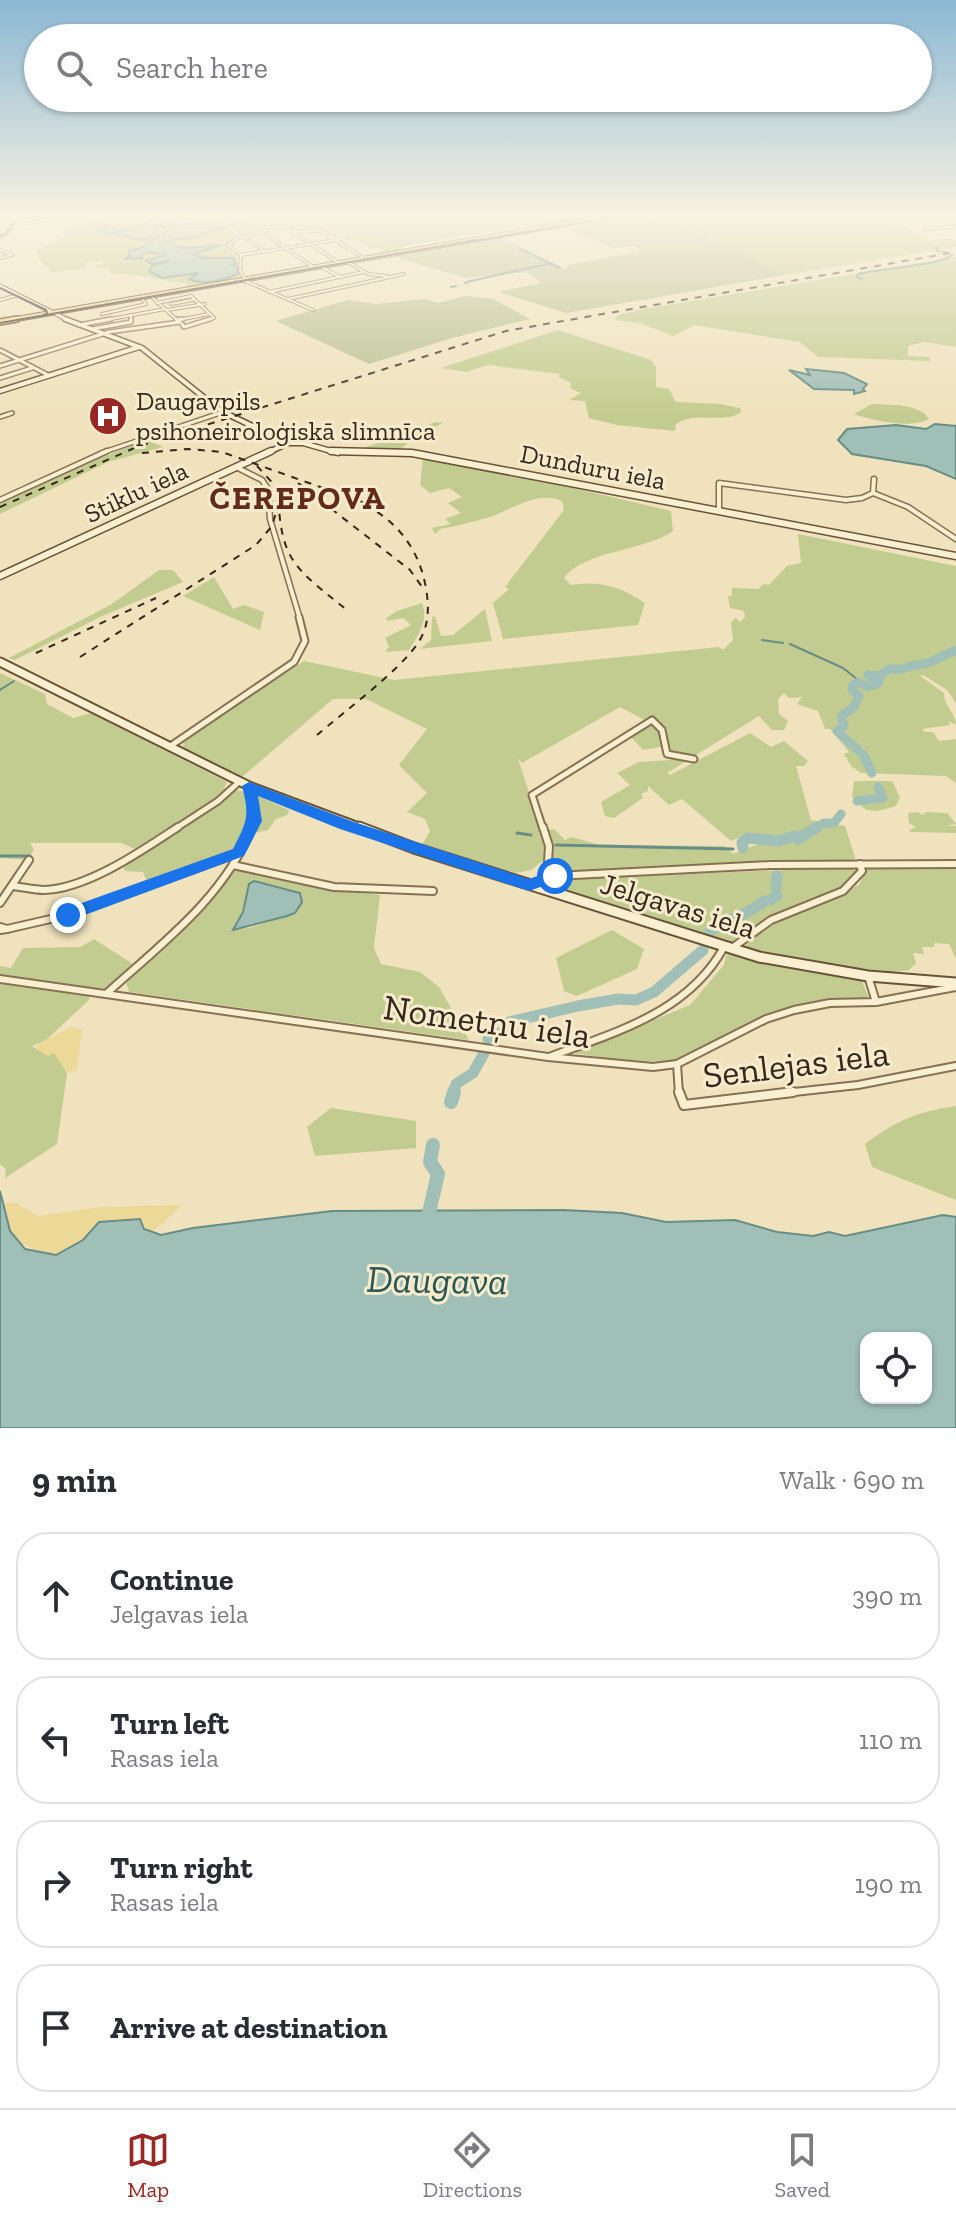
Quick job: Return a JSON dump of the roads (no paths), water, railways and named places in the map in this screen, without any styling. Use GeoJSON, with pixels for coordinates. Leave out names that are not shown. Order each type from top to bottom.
{"type":"FeatureCollection","features":[{"type":"Feature","properties":{"kind":"main road"},"geometry":{"type":"LineString","coordinates":[[0,322],[223,283]]}},
{"type":"Feature","properties":{"kind":"street"},"geometry":{"type":"LineString","coordinates":[[251,283],[313,310]]}},
{"type":"Feature","properties":{"kind":"street"},"geometry":{"type":"LineString","coordinates":[[269,292],[313,283]]}},
{"type":"Feature","properties":{"kind":"street"},"geometry":{"type":"LineString","coordinates":[[288,299],[364,283]]}},
{"type":"Feature","properties":{"kind":"street","name":"Dunduru iela"},"geometry":{"type":"LineString","coordinates":[[0,286],[79,325],[140,347],[226,414],[288,443],[338,453],[412,453],[956,556]]}},
{"type":"Feature","properties":{"kind":"street"},"geometry":{"type":"LineString","coordinates":[[0,300],[18,295]]}},
{"type":"Feature","properties":{"kind":"street"},"geometry":{"type":"LineString","coordinates":[[153,298],[159,304],[180,322],[184,327],[214,318],[194,300],[159,304]]}},
{"type":"Feature","properties":{"kind":"street"},"geometry":{"type":"LineString","coordinates":[[102,314],[146,304],[143,300]]}},
{"type":"Feature","properties":{"kind":"street"},"geometry":{"type":"LineString","coordinates":[[79,325],[202,304]]}},
{"type":"Feature","properties":{"kind":"street"},"geometry":{"type":"LineString","coordinates":[[97,308],[111,319]]}},
{"type":"Feature","properties":{"kind":"street"},"geometry":{"type":"LineString","coordinates":[[0,366],[105,334],[210,314]]}},
{"type":"Feature","properties":{"kind":"street"},"geometry":{"type":"LineString","coordinates":[[92,329],[131,322],[131,315]]}},
{"type":"Feature","properties":{"kind":"street"},"geometry":{"type":"LineString","coordinates":[[172,326],[180,322]]}},
{"type":"Feature","properties":{"kind":"street"},"geometry":{"type":"LineString","coordinates":[[0,391],[140,347]]}},
{"type":"Feature","properties":{"kind":"street"},"geometry":{"type":"LineString","coordinates":[[0,350],[48,375]]}},
{"type":"Feature","properties":{"kind":"street"},"geometry":{"type":"LineString","coordinates":[[0,378],[33,367]]}},
{"type":"Feature","properties":{"kind":"street"},"geometry":{"type":"LineString","coordinates":[[0,417],[12,413]]}},
{"type":"Feature","properties":{"kind":"street"},"geometry":{"type":"LineString","coordinates":[[0,500],[98,454],[226,414]]}},
{"type":"Feature","properties":{"kind":"street","name":"Stiklu iela"},"geometry":{"type":"LineString","coordinates":[[0,576],[288,443]]}},
{"type":"Feature","properties":{"kind":"street"},"geometry":{"type":"LineString","coordinates":[[169,747],[286,669],[298,660],[305,647],[305,636],[270,519],[268,489],[262,480],[236,467]]}},
{"type":"Feature","properties":{"kind":"street"},"geometry":{"type":"LineString","coordinates":[[719,511],[719,483],[809,497],[862,501],[873,493],[874,479]]}},
{"type":"Feature","properties":{"kind":"street"},"geometry":{"type":"LineString","coordinates":[[873,493],[909,505],[927,521],[956,539]]}},
{"type":"Feature","properties":{"kind":"street","name":"Jelgavas iela"},"geometry":{"type":"LineString","coordinates":[[2,665],[239,782],[346,825],[772,960],[868,976],[956,985]]}},
{"type":"Feature","properties":{"kind":"street"},"geometry":{"type":"LineString","coordinates":[[547,877],[549,846],[532,795],[652,720],[662,730],[667,754],[694,759]]}},
{"type":"Feature","properties":{"kind":"street"},"geometry":{"type":"LineString","coordinates":[[13,886],[43,890],[57,888],[119,866],[218,801],[239,782]]}},
{"type":"Feature","properties":{"kind":"street"},"geometry":{"type":"LineString","coordinates":[[106,994],[204,901],[233,865],[255,821],[249,786]]}},
{"type":"Feature","properties":{"kind":"street"},"geometry":{"type":"LineString","coordinates":[[2,929],[68,915],[239,852]]}},
{"type":"Feature","properties":{"kind":"street"},"geometry":{"type":"LineString","coordinates":[[0,903],[29,860]]}},
{"type":"Feature","properties":{"kind":"street"},"geometry":{"type":"LineString","coordinates":[[548,1057],[668,1009],[717,965],[728,947],[771,920],[825,899],[851,885],[862,871],[860,864]]}},
{"type":"Feature","properties":{"kind":"street"},"geometry":{"type":"LineString","coordinates":[[529,885],[547,877],[770,865],[956,864]]}},
{"type":"Feature","properties":{"kind":"street"},"geometry":{"type":"LineString","coordinates":[[233,865],[334,887],[433,891]]}},
{"type":"Feature","properties":{"kind":"street"},"geometry":{"type":"LineString","coordinates":[[868,976],[876,1002]]}},
{"type":"Feature","properties":{"kind":"street","name":"Nometņu iela"},"geometry":{"type":"LineString","coordinates":[[0,979],[548,1057],[643,1067],[677,1064],[766,1019],[794,1010],[830,1003],[876,1002],[956,985]]}},
{"type":"Feature","properties":{"kind":"street","name":"Senlejas iela"},"geometry":{"type":"LineString","coordinates":[[677,1064],[680,1101],[684,1105],[858,1085],[956,1066]]}},
{"type":"Feature","properties":{"kind":"water"},"geometry":{"type":"Polygon","coordinates":[[[806,369],[844,373],[867,384],[863,389],[865,391],[854,394],[854,390],[814,389],[789,370],[810,375],[806,369]]]}},
{"type":"Feature","properties":{"kind":"water"},"geometry":{"type":"Polygon","coordinates":[[[935,424],[956,426],[956,479],[926,466],[852,454],[838,440],[847,429],[896,425],[926,429],[935,424]]]}},
{"type":"Feature","properties":{"kind":"water"},"geometry":{"type":"Polygon","coordinates":[[[254,881],[300,893],[302,902],[295,913],[233,930],[243,912],[249,884],[254,881]]]}},
{"type":"Feature","properties":{"kind":"water","name":"Daugava"},"geometry":{"type":"Polygon","coordinates":[[[0,1191],[10,1231],[25,1249],[56,1255],[83,1240],[99,1222],[140,1219],[144,1229],[161,1235],[193,1228],[332,1211],[564,1210],[622,1213],[666,1222],[735,1220],[777,1232],[813,1236],[829,1232],[845,1236],[943,1215],[956,1217],[956,1428],[0,1428],[0,1191]]]}},
{"type":"Feature","properties":{"kind":"waterway"},"geometry":{"type":"LineString","coordinates":[[451,287],[456,286]]}},
{"type":"Feature","properties":{"kind":"waterway"},"geometry":{"type":"LineString","coordinates":[[762,640],[783,643]]}},
{"type":"Feature","properties":{"kind":"waterway"},"geometry":{"type":"LineString","coordinates":[[790,644],[843,668],[862,683]]}},
{"type":"Feature","properties":{"kind":"waterway"},"geometry":{"type":"LineString","coordinates":[[907,667],[928,663],[956,650]]}},
{"type":"Feature","properties":{"kind":"waterway"},"geometry":{"type":"LineString","coordinates":[[859,751],[837,731],[844,726],[841,716],[853,708],[859,696],[852,690],[853,685],[858,682],[866,686],[878,684],[879,680],[868,675],[880,676],[889,669],[903,669]]}},
{"type":"Feature","properties":{"kind":"waterway"},"geometry":{"type":"LineString","coordinates":[[0,690],[14,681]]}},
{"type":"Feature","properties":{"kind":"waterway"},"geometry":{"type":"LineString","coordinates":[[863,754],[872,773]]}},
{"type":"Feature","properties":{"kind":"waterway"},"geometry":{"type":"LineString","coordinates":[[857,801],[883,798],[878,787]]}},
{"type":"Feature","properties":{"kind":"waterway"},"geometry":{"type":"LineString","coordinates":[[814,829],[824,823],[834,823],[841,814]]}},
{"type":"Feature","properties":{"kind":"waterway"},"geometry":{"type":"LineString","coordinates":[[743,848],[742,843],[748,838],[778,841],[795,836],[798,839],[817,827]]}},
{"type":"Feature","properties":{"kind":"waterway"},"geometry":{"type":"LineString","coordinates":[[517,833],[531,835]]}},
{"type":"Feature","properties":{"kind":"waterway"},"geometry":{"type":"LineString","coordinates":[[556,845],[733,849]]}},
{"type":"Feature","properties":{"kind":"waterway"},"geometry":{"type":"LineString","coordinates":[[0,856],[30,856]]}},
{"type":"Feature","properties":{"kind":"waterway"},"geometry":{"type":"LineString","coordinates":[[776,888],[777,876]]}},
{"type":"Feature","properties":{"kind":"waterway"},"geometry":{"type":"LineString","coordinates":[[770,900],[777,896]]}},
{"type":"Feature","properties":{"kind":"waterway"},"geometry":{"type":"LineString","coordinates":[[710,931],[764,901]]}},
{"type":"Feature","properties":{"kind":"waterway"},"geometry":{"type":"LineString","coordinates":[[488,1039],[505,1030],[509,1022],[618,999],[636,1000],[654,992],[703,950]]}},
{"type":"Feature","properties":{"kind":"waterway"},"geometry":{"type":"LineString","coordinates":[[453,1094],[456,1084],[473,1073],[484,1053]]}},
{"type":"Feature","properties":{"kind":"waterway"},"geometry":{"type":"LineString","coordinates":[[451,1102],[454,1092]]}},
{"type":"Feature","properties":{"kind":"waterway"},"geometry":{"type":"LineString","coordinates":[[427,1221],[438,1174],[430,1162],[433,1145]]}},
{"type":"Feature","properties":{"kind":"tram line"},"geometry":{"type":"LineString","coordinates":[[43,316],[231,283]]}},
{"type":"Feature","properties":{"kind":"tram line"},"geometry":{"type":"LineString","coordinates":[[0,288],[46,310],[43,316]]}},
{"type":"Feature","properties":{"kind":"tram line"},"geometry":{"type":"LineString","coordinates":[[0,323],[43,316]]}},
{"type":"Feature","properties":{"kind":"railway"},"geometry":{"type":"LineString","coordinates":[[0,507],[139,446],[506,331],[781,283]]}},
{"type":"Feature","properties":{"kind":"railway"},"geometry":{"type":"LineString","coordinates":[[142,453],[188,449],[222,452],[358,500]]}},
{"type":"Feature","properties":{"kind":"railway"},"geometry":{"type":"LineString","coordinates":[[257,466],[278,489],[279,503]]}},
{"type":"Feature","properties":{"kind":"railway"},"geometry":{"type":"LineString","coordinates":[[298,483],[410,570],[425,591]]}},
{"type":"Feature","properties":{"kind":"railway"},"geometry":{"type":"LineString","coordinates":[[317,735],[398,666],[418,643],[427,620],[424,579],[413,550],[384,517],[358,500]]}},
{"type":"Feature","properties":{"kind":"railway"},"geometry":{"type":"LineString","coordinates":[[358,500],[365,503]]}},
{"type":"Feature","properties":{"kind":"railway"},"geometry":{"type":"LineString","coordinates":[[80,657],[256,545],[272,526],[279,503]]}},
{"type":"Feature","properties":{"kind":"railway"},"geometry":{"type":"LineString","coordinates":[[279,503],[282,533],[294,561],[315,584],[348,611]]}},
{"type":"Feature","properties":{"kind":"railway"},"geometry":{"type":"LineString","coordinates":[[36,653],[156,598]]}},
{"type":"Feature","properties":{"kind":"place","name":"Daugavpils psihoneiroloģiskā slimnīca"},"geometry":{"type":"Point","coordinates":[108,416]}},
{"type":"Feature","properties":{"kind":"district","name":"ČEREPOVA"},"geometry":{"type":"Point","coordinates":[298,498]}}]}
